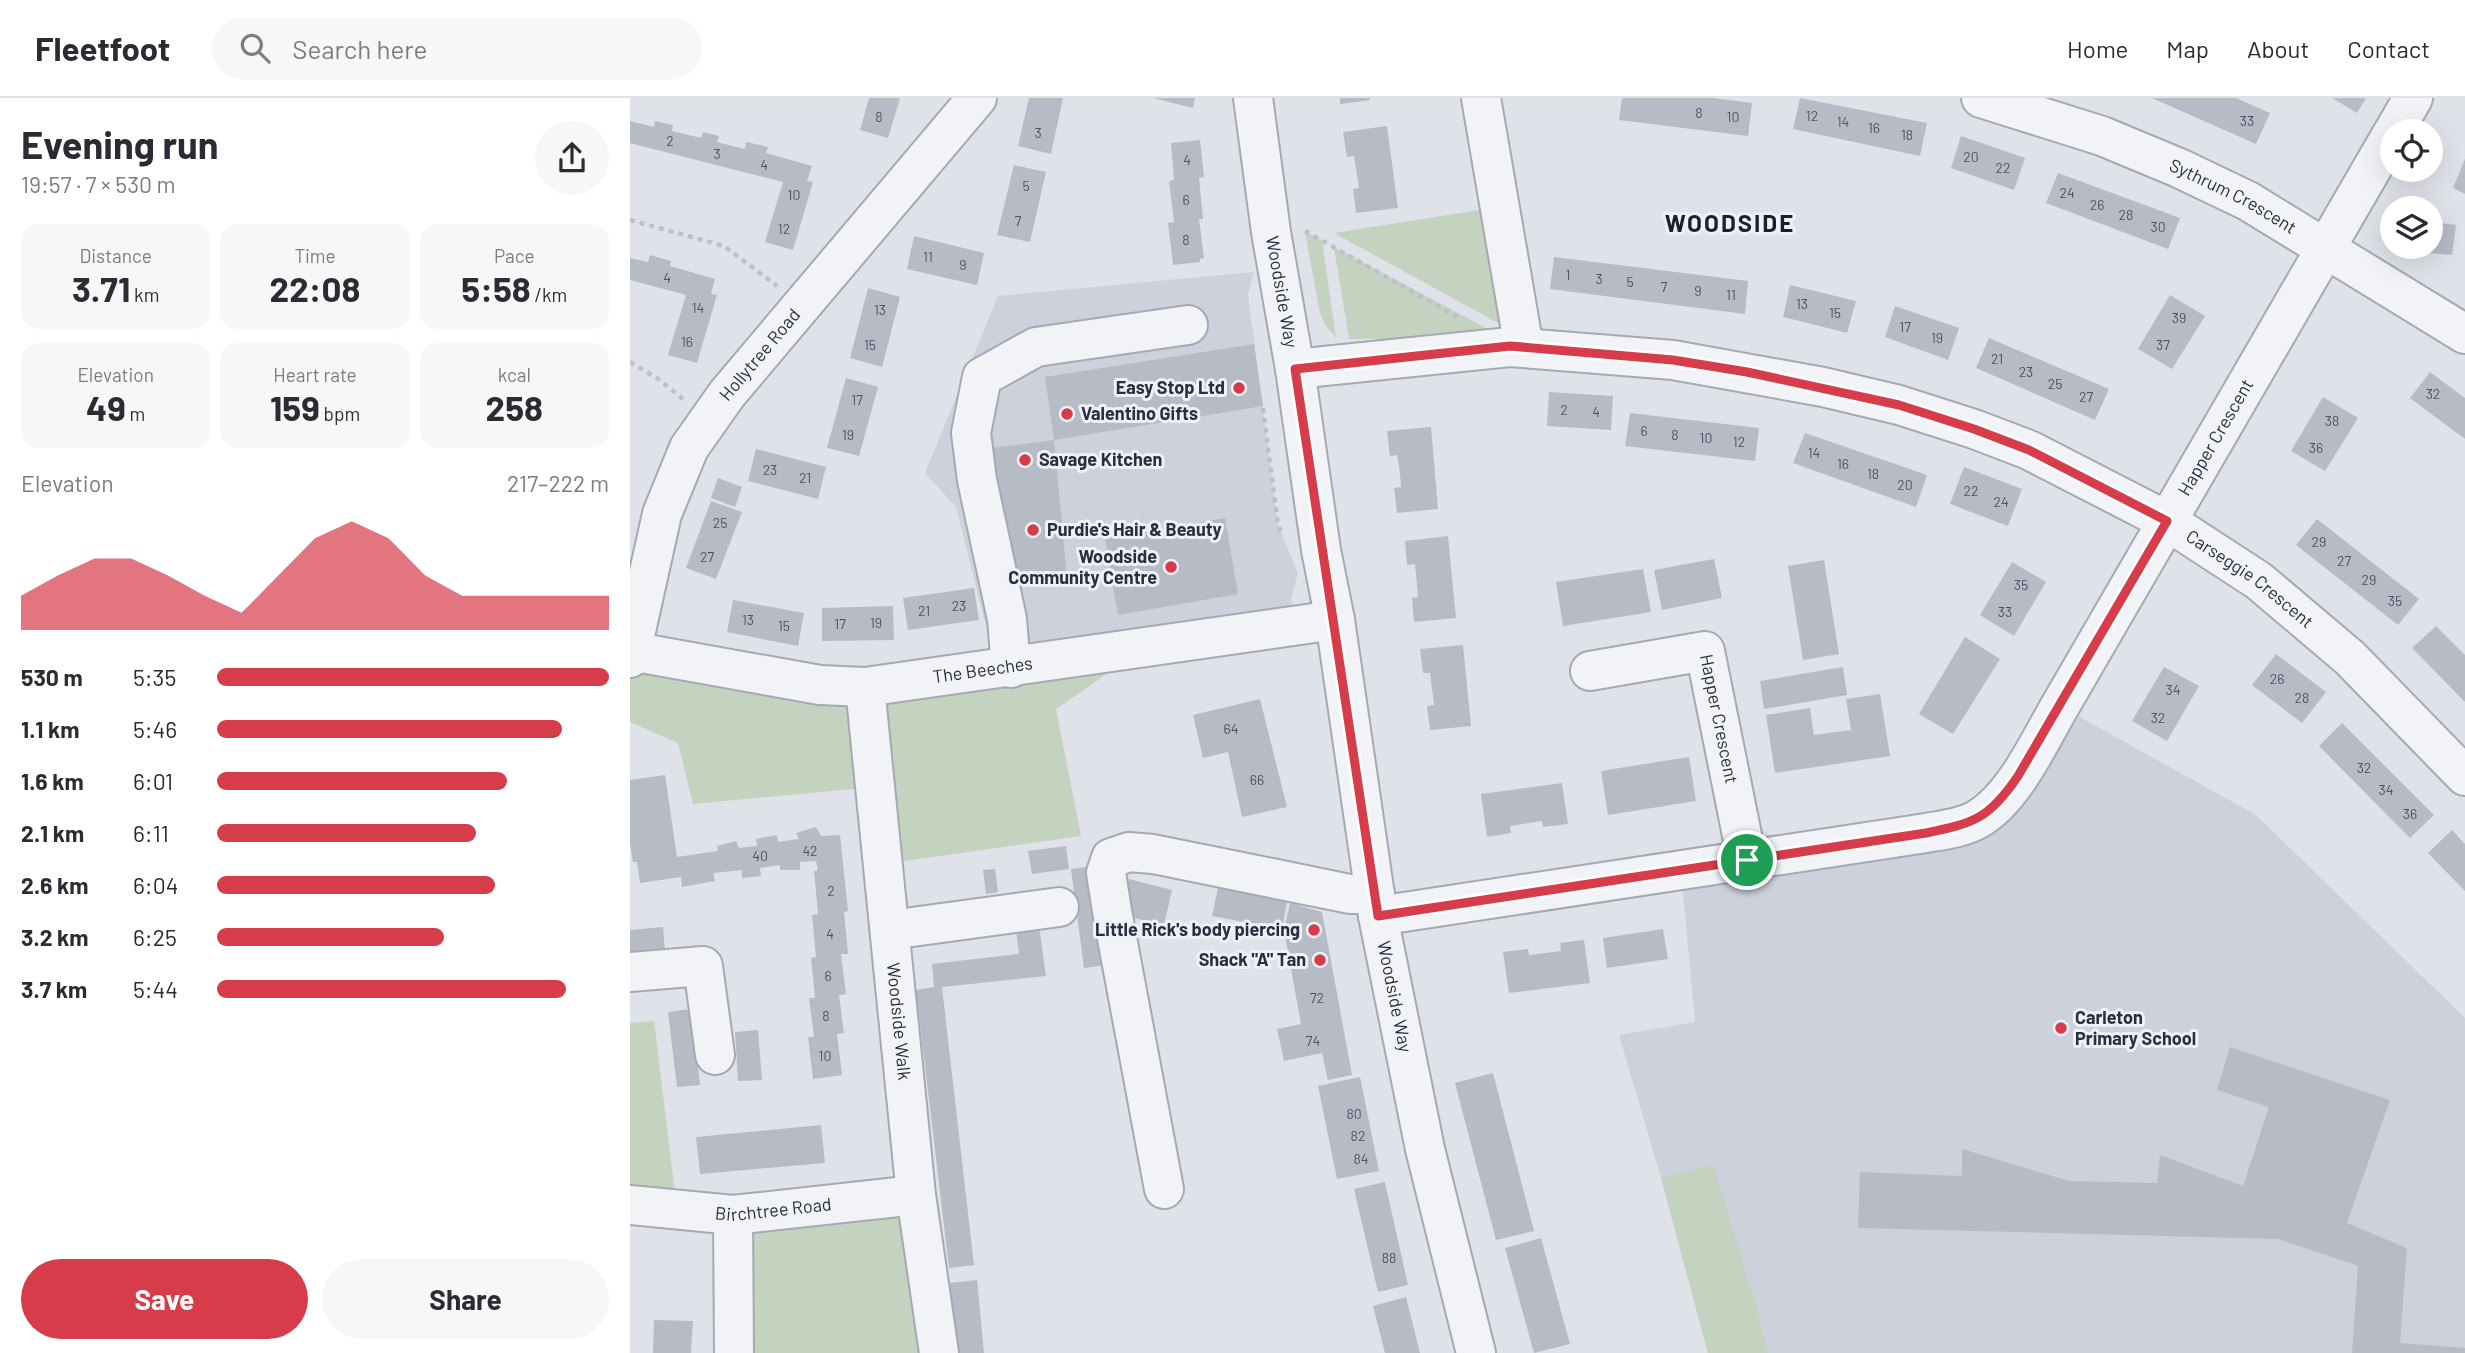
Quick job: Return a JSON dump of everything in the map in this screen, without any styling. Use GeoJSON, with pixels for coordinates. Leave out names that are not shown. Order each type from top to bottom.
{"type":"FeatureCollection","features":[{"type":"Feature","properties":{"kind":"street","name":"Hollytree Road"},"geometry":{"type":"LineString","coordinates":[[631,653],[662,514],[689,448],[727,394],[977,98]]}},
{"type":"Feature","properties":{"kind":"street","name":"Woodside Way"},"geometry":{"type":"LineString","coordinates":[[1253,98],[1271,232],[1295,369],[1321,550],[1335,620],[1376,905],[1426,1149],[1476,1353]]}},
{"type":"Feature","properties":{"kind":"street"},"geometry":{"type":"LineString","coordinates":[[1482,98],[1524,348]]}},
{"type":"Feature","properties":{"kind":"street","name":"Sythrum Crescent"},"geometry":{"type":"LineString","coordinates":[[1981,98],[2102,136],[2248,201],[2465,334]]}},
{"type":"Feature","properties":{"kind":"street","name":"Happer Crescent"},"geometry":{"type":"LineString","coordinates":[[2401,119],[2413,98]]}},
{"type":"Feature","properties":{"kind":"street","name":"Happer Crescent"},"geometry":{"type":"LineString","coordinates":[[1164,1189],[1112,911],[1106,873],[1111,858],[1129,852],[1153,854],[1350,894],[1376,905],[1747,860],[1946,829],[1976,821],[1992,810],[2006,795],[2018,776],[2380,156]]}},
{"type":"Feature","properties":{"kind":"street"},"geometry":{"type":"LineString","coordinates":[[1011,668],[1007,619],[977,480],[971,433],[982,377],[1037,346],[1188,325]]}},
{"type":"Feature","properties":{"kind":"street","name":"Carseggie Crescent"},"geometry":{"type":"LineString","coordinates":[[1295,369],[1510,346],[1673,360],[1747,372],[1899,405],[1974,429],[2029,450],[2167,521],[2259,581],[2340,649],[2465,776]]}},
{"type":"Feature","properties":{"kind":"street","name":"The Beeches"},"geometry":{"type":"LineString","coordinates":[[631,653],[820,685],[865,688],[1335,620]]}},
{"type":"Feature","properties":{"kind":"street","name":"Happer Crescent"},"geometry":{"type":"LineString","coordinates":[[1590,671],[1705,651],[1747,860]]}},
{"type":"Feature","properties":{"kind":"street","name":"Woodside Walk"},"geometry":{"type":"LineString","coordinates":[[865,688],[916,1195],[939,1353]]}},
{"type":"Feature","properties":{"kind":"street"},"geometry":{"type":"LineString","coordinates":[[890,930],[1059,907]]}},
{"type":"Feature","properties":{"kind":"street"},"geometry":{"type":"LineString","coordinates":[[630,972],[703,966],[715,1055]]}},
{"type":"Feature","properties":{"kind":"street","name":"Birchtree Road"},"geometry":{"type":"LineString","coordinates":[[630,1205],[733,1215],[916,1195]]}},
{"type":"Feature","properties":{"kind":"street"},"geometry":{"type":"LineString","coordinates":[[733,1215],[734,1353]]}},
{"type":"Feature","properties":{"kind":"path"},"geometry":{"type":"LineString","coordinates":[[630,220],[724,246],[802,305]]}},
{"type":"Feature","properties":{"kind":"path"},"geometry":{"type":"LineString","coordinates":[[630,362],[657,378],[709,420]]}},
{"type":"Feature","properties":{"kind":"shaded area"},"geometry":{"type":"Polygon","coordinates":[[[1254,272],[1248,295],[1278,525],[1298,573],[1291,598],[1299,625],[997,670],[956,507],[925,473],[998,296],[1254,272]]]}},
{"type":"Feature","properties":{"kind":"shaded area","name":"Carleton Primary School"},"geometry":{"type":"Polygon","coordinates":[[[2060,706],[2256,815],[2465,1018],[2465,1353],[1708,1353],[1619,1035],[1695,1022],[1681,870],[1956,827],[2060,706]]]}},
{"type":"Feature","properties":{"kind":"green space"},"geometry":{"type":"Polygon","coordinates":[[[1492,208],[1511,330],[1334,233],[1492,208]]]}},
{"type":"Feature","properties":{"kind":"green space"},"geometry":{"type":"Polygon","coordinates":[[[1305,232],[1322,240],[1336,337],[1326,327],[1320,313],[1305,232]]]}},
{"type":"Feature","properties":{"kind":"green space"},"geometry":{"type":"Polygon","coordinates":[[[1334,247],[1488,329],[1387,339],[1349,339],[1334,247]]]}},
{"type":"Feature","properties":{"kind":"green space"},"geometry":{"type":"Polygon","coordinates":[[[1143,649],[1056,709],[1081,836],[883,864],[875,787],[693,804],[678,743],[630,722],[630,651],[820,685],[1143,649]]]}},
{"type":"Feature","properties":{"kind":"green space"},"geometry":{"type":"Polygon","coordinates":[[[654,1021],[677,1210],[630,1205],[630,1023],[654,1021]]]}},
{"type":"Feature","properties":{"kind":"green space"},"geometry":{"type":"Polygon","coordinates":[[[1713,1164],[1768,1353],[1708,1353],[1661,1178],[1713,1164]]]}},
{"type":"Feature","properties":{"kind":"green space"},"geometry":{"type":"Polygon","coordinates":[[[916,1195],[939,1353],[734,1353],[733,1215],[916,1195]]]}},
{"type":"Feature","properties":{"kind":"building"},"geometry":{"type":"Polygon","coordinates":[[[869,98],[900,98],[888,138],[860,130],[869,98]]]}},
{"type":"Feature","properties":{"kind":"building"},"geometry":{"type":"Polygon","coordinates":[[[1029,98],[1063,98],[1051,154],[1018,146],[1029,98]]]}},
{"type":"Feature","properties":{"kind":"building"},"geometry":{"type":"Polygon","coordinates":[[[1153,98],[1195,98],[1193,108],[1153,98]]]}},
{"type":"Feature","properties":{"kind":"building"},"geometry":{"type":"Polygon","coordinates":[[[1340,98],[1369,98],[1370,100],[1340,104],[1340,98]]]}},
{"type":"Feature","properties":{"kind":"building"},"geometry":{"type":"Polygon","coordinates":[[[1622,98],[1713,98],[1752,103],[1748,136],[1619,120],[1622,98]]]}},
{"type":"Feature","properties":{"kind":"building"},"geometry":{"type":"Polygon","coordinates":[[[1800,98],[1927,123],[1920,156],[1793,129],[1800,98]]]}},
{"type":"Feature","properties":{"kind":"building"},"geometry":{"type":"Polygon","coordinates":[[[2152,98],[2236,98],[2270,113],[2256,144],[2152,98]]]}},
{"type":"Feature","properties":{"kind":"building"},"geometry":{"type":"Polygon","coordinates":[[[2332,98],[2366,98],[2357,113],[2332,98]]]}},
{"type":"Feature","properties":{"kind":"building"},"geometry":{"type":"Polygon","coordinates":[[[630,121],[654,127],[655,121],[673,125],[672,131],[701,138],[703,132],[719,136],[717,142],[745,149],[746,142],[768,147],[766,153],[812,166],[807,181],[813,182],[793,250],[765,242],[783,182],[630,143],[630,121]]]}},
{"type":"Feature","properties":{"kind":"building"},"geometry":{"type":"Polygon","coordinates":[[[1387,126],[1398,208],[1356,213],[1353,189],[1359,188],[1354,156],[1347,157],[1343,132],[1387,126]]]}},
{"type":"Feature","properties":{"kind":"building"},"geometry":{"type":"Polygon","coordinates":[[[1961,136],[2025,158],[2014,190],[1951,168],[1961,136]]]}},
{"type":"Feature","properties":{"kind":"building"},"geometry":{"type":"Polygon","coordinates":[[[1200,140],[1204,177],[1199,178],[1203,219],[1199,219],[1204,258],[1200,259],[1200,262],[1173,265],[1168,223],[1174,222],[1169,181],[1174,180],[1171,143],[1200,140]]]}},
{"type":"Feature","properties":{"kind":"building"},"geometry":{"type":"Polygon","coordinates":[[[2465,159],[2465,194],[2453,188],[2465,159]]]}},
{"type":"Feature","properties":{"kind":"building"},"geometry":{"type":"Polygon","coordinates":[[[1014,165],[1046,172],[1030,242],[997,235],[1014,165]]]}},
{"type":"Feature","properties":{"kind":"building"},"geometry":{"type":"Polygon","coordinates":[[[2058,173],[2180,218],[2168,249],[2046,203],[2058,173]]]}},
{"type":"Feature","properties":{"kind":"building"},"geometry":{"type":"Polygon","coordinates":[[[2443,223],[2456,225],[2452,255],[2443,254],[2443,223]]]}},
{"type":"Feature","properties":{"kind":"building"},"geometry":{"type":"Polygon","coordinates":[[[914,236],[984,253],[977,285],[907,269],[914,236]]]}},
{"type":"Feature","properties":{"kind":"building"},"geometry":{"type":"Polygon","coordinates":[[[650,255],[671,261],[670,266],[715,279],[711,294],[717,295],[697,363],[668,355],[686,295],[630,280],[630,258],[648,262],[650,255]]]}},
{"type":"Feature","properties":{"kind":"building"},"geometry":{"type":"Polygon","coordinates":[[[1554,257],[1748,281],[1745,314],[1550,289],[1554,257]]]}},
{"type":"Feature","properties":{"kind":"building"},"geometry":{"type":"Polygon","coordinates":[[[1790,285],[1856,301],[1847,333],[1783,317],[1790,285]]]}},
{"type":"Feature","properties":{"kind":"building"},"geometry":{"type":"Polygon","coordinates":[[[868,288],[900,297],[882,367],[850,358],[868,288]]]}},
{"type":"Feature","properties":{"kind":"building"},"geometry":{"type":"Polygon","coordinates":[[[2170,295],[2205,316],[2172,369],[2138,349],[2170,295]]]}},
{"type":"Feature","properties":{"kind":"building"},"geometry":{"type":"Polygon","coordinates":[[[1895,306],[1959,328],[1948,360],[1885,337],[1895,306]]]}},
{"type":"Feature","properties":{"kind":"building"},"geometry":{"type":"Polygon","coordinates":[[[1989,338],[2109,389],[2095,420],[1976,368],[1989,338]]]}},
{"type":"Feature","properties":{"kind":"building"},"geometry":{"type":"Polygon","coordinates":[[[1254,344],[1263,406],[1054,440],[1045,377],[1254,344]]]}},
{"type":"Feature","properties":{"kind":"building"},"geometry":{"type":"Polygon","coordinates":[[[2430,372],[2465,398],[2465,439],[2410,398],[2430,372]]]}},
{"type":"Feature","properties":{"kind":"building"},"geometry":{"type":"Polygon","coordinates":[[[846,378],[878,387],[859,456],[827,448],[846,378]]]}},
{"type":"Feature","properties":{"kind":"building"},"geometry":{"type":"Polygon","coordinates":[[[1549,392],[1613,396],[1611,430],[1547,426],[1549,392]]]}},
{"type":"Feature","properties":{"kind":"building"},"geometry":{"type":"Polygon","coordinates":[[[2323,397],[2358,418],[2325,471],[2291,451],[2323,397]]]}},
{"type":"Feature","properties":{"kind":"building"},"geometry":{"type":"Polygon","coordinates":[[[1630,413],[1759,428],[1755,461],[1625,446],[1630,413]]]}},
{"type":"Feature","properties":{"kind":"building"},"geometry":{"type":"Polygon","coordinates":[[[1431,427],[1438,509],[1397,513],[1394,488],[1401,487],[1400,473],[1397,455],[1390,456],[1387,431],[1431,427]]]}},
{"type":"Feature","properties":{"kind":"building"},"geometry":{"type":"Polygon","coordinates":[[[1805,433],[1927,475],[1916,507],[1793,463],[1805,433]]]}},
{"type":"Feature","properties":{"kind":"building"},"geometry":{"type":"Polygon","coordinates":[[[1054,440],[1067,578],[1007,584],[992,448],[1054,440]]]}},
{"type":"Feature","properties":{"kind":"building"},"geometry":{"type":"Polygon","coordinates":[[[756,449],[826,467],[818,499],[748,481],[756,449]]]}},
{"type":"Feature","properties":{"kind":"building"},"geometry":{"type":"Polygon","coordinates":[[[1964,467],[2022,489],[2008,526],[1950,504],[1964,467]]]}},
{"type":"Feature","properties":{"kind":"building"},"geometry":{"type":"Polygon","coordinates":[[[718,478],[742,487],[735,507],[711,498],[718,478]]]}},
{"type":"Feature","properties":{"kind":"building"},"geometry":{"type":"Polygon","coordinates":[[[711,501],[742,512],[716,579],[686,568],[711,501]]]}},
{"type":"Feature","properties":{"kind":"building","name":"Woodside Community Centre"},"geometry":{"type":"Polygon","coordinates":[[[1225,518],[1238,594],[1118,615],[1105,539],[1225,518]]]}},
{"type":"Feature","properties":{"kind":"building"},"geometry":{"type":"Polygon","coordinates":[[[2317,519],[2419,599],[2398,625],[2296,545],[2317,519]]]}},
{"type":"Feature","properties":{"kind":"building"},"geometry":{"type":"Polygon","coordinates":[[[1448,536],[1456,618],[1414,622],[1412,598],[1418,597],[1415,564],[1407,565],[1405,541],[1448,536]]]}},
{"type":"Feature","properties":{"kind":"building"},"geometry":{"type":"Polygon","coordinates":[[[1714,559],[1722,598],[1662,610],[1654,570],[1714,559]]]}},
{"type":"Feature","properties":{"kind":"building"},"geometry":{"type":"Polygon","coordinates":[[[1824,560],[1839,654],[1803,660],[1788,566],[1824,560]]]}},
{"type":"Feature","properties":{"kind":"building"},"geometry":{"type":"Polygon","coordinates":[[[2012,562],[2046,582],[2014,636],[1980,615],[2012,562]]]}},
{"type":"Feature","properties":{"kind":"building"},"geometry":{"type":"Polygon","coordinates":[[[1643,569],[1651,612],[1563,626],[1556,582],[1643,569]]]}},
{"type":"Feature","properties":{"kind":"building"},"geometry":{"type":"Polygon","coordinates":[[[974,588],[979,620],[908,630],[903,598],[974,588]]]}},
{"type":"Feature","properties":{"kind":"building"},"geometry":{"type":"Polygon","coordinates":[[[733,600],[804,613],[798,646],[727,632],[733,600]]]}},
{"type":"Feature","properties":{"kind":"building"},"geometry":{"type":"Polygon","coordinates":[[[893,606],[894,640],[822,641],[822,608],[893,606]]]}},
{"type":"Feature","properties":{"kind":"building"},"geometry":{"type":"Polygon","coordinates":[[[2436,626],[2465,655],[2465,702],[2412,648],[2436,626]]]}},
{"type":"Feature","properties":{"kind":"building"},"geometry":{"type":"Polygon","coordinates":[[[1965,637],[2000,659],[1953,734],[1919,714],[1965,637]]]}},
{"type":"Feature","properties":{"kind":"building"},"geometry":{"type":"Polygon","coordinates":[[[1463,645],[1471,726],[1430,730],[1427,706],[1434,705],[1430,673],[1423,673],[1420,649],[1463,645]]]}},
{"type":"Feature","properties":{"kind":"building"},"geometry":{"type":"Polygon","coordinates":[[[2276,654],[2326,692],[2302,723],[2252,685],[2276,654]]]}},
{"type":"Feature","properties":{"kind":"building"},"geometry":{"type":"Polygon","coordinates":[[[1843,667],[1847,695],[1764,709],[1760,681],[1843,667]]]}},
{"type":"Feature","properties":{"kind":"building"},"geometry":{"type":"Polygon","coordinates":[[[2164,667],[2199,686],[2167,741],[2132,721],[2164,667]]]}},
{"type":"Feature","properties":{"kind":"building"},"geometry":{"type":"Polygon","coordinates":[[[1880,694],[1890,756],[1775,773],[1766,715],[1810,708],[1814,735],[1851,730],[1846,699],[1880,694]]]}},
{"type":"Feature","properties":{"kind":"building"},"geometry":{"type":"Polygon","coordinates":[[[1260,699],[1287,807],[1242,817],[1228,752],[1203,758],[1193,715],[1260,699]]]}},
{"type":"Feature","properties":{"kind":"building"},"geometry":{"type":"Polygon","coordinates":[[[2342,723],[2434,815],[2410,838],[2319,746],[2342,723]]]}},
{"type":"Feature","properties":{"kind":"building"},"geometry":{"type":"Polygon","coordinates":[[[1689,757],[1696,801],[1608,815],[1601,771],[1689,757]]]}},
{"type":"Feature","properties":{"kind":"building"},"geometry":{"type":"Polygon","coordinates":[[[665,775],[677,857],[718,851],[717,846],[736,841],[739,848],[757,846],[756,839],[777,835],[778,842],[799,839],[796,833],[816,827],[821,836],[840,835],[848,911],[844,912],[848,954],[841,954],[846,994],[839,995],[844,1033],[837,1034],[842,1075],[813,1079],[808,1037],[814,1037],[809,998],[815,998],[811,958],[816,957],[812,915],[818,914],[814,871],[818,870],[816,861],[800,862],[800,870],[780,870],[780,865],[760,868],[761,876],[742,878],[742,870],[713,873],[715,881],[682,887],[681,877],[640,883],[637,862],[633,862],[630,843],[630,780],[665,775]]]}},
{"type":"Feature","properties":{"kind":"building"},"geometry":{"type":"Polygon","coordinates":[[[1562,783],[1568,824],[1543,827],[1542,821],[1510,826],[1511,833],[1487,837],[1481,794],[1562,783]]]}},
{"type":"Feature","properties":{"kind":"building"},"geometry":{"type":"Polygon","coordinates":[[[2452,830],[2465,844],[2465,891],[2428,853],[2452,830]]]}},
{"type":"Feature","properties":{"kind":"building"},"geometry":{"type":"Polygon","coordinates":[[[1066,846],[1069,869],[1032,874],[1028,851],[1066,846]]]}},
{"type":"Feature","properties":{"kind":"building"},"geometry":{"type":"Polygon","coordinates":[[[1094,866],[1107,965],[1084,968],[1071,869],[1094,866]]]}},
{"type":"Feature","properties":{"kind":"building"},"geometry":{"type":"Polygon","coordinates":[[[995,869],[998,892],[986,894],[983,870],[995,869]]]}},
{"type":"Feature","properties":{"kind":"building"},"geometry":{"type":"Polygon","coordinates":[[[1129,879],[1172,890],[1164,925],[1121,915],[1129,879]]]}},
{"type":"Feature","properties":{"kind":"building"},"geometry":{"type":"Polygon","coordinates":[[[1218,888],[1287,902],[1282,929],[1212,916],[1218,888]]]}},
{"type":"Feature","properties":{"kind":"building"},"geometry":{"type":"Polygon","coordinates":[[[1290,903],[1322,912],[1352,1075],[1328,1080],[1322,1053],[1284,1061],[1277,1029],[1301,1024],[1284,930],[1290,903]]]}},
{"type":"Feature","properties":{"kind":"building"},"geometry":{"type":"Polygon","coordinates":[[[1039,926],[1046,976],[942,987],[974,1265],[949,1268],[916,990],[934,987],[932,964],[1019,954],[1016,930],[1039,926]]]}},
{"type":"Feature","properties":{"kind":"building"},"geometry":{"type":"Polygon","coordinates":[[[663,927],[665,951],[630,954],[630,930],[663,927]]]}},
{"type":"Feature","properties":{"kind":"building"},"geometry":{"type":"Polygon","coordinates":[[[1663,929],[1668,959],[1607,968],[1603,938],[1663,929]]]}},
{"type":"Feature","properties":{"kind":"building"},"geometry":{"type":"Polygon","coordinates":[[[1584,940],[1590,983],[1509,993],[1503,952],[1528,949],[1529,955],[1561,951],[1560,943],[1584,940]]]}},
{"type":"Feature","properties":{"kind":"building"},"geometry":{"type":"Polygon","coordinates":[[[691,1009],[700,1085],[677,1087],[668,1012],[691,1009]]]}},
{"type":"Feature","properties":{"kind":"building"},"geometry":{"type":"Polygon","coordinates":[[[758,1030],[762,1080],[738,1081],[735,1032],[758,1030]]]}},
{"type":"Feature","properties":{"kind":"building"},"geometry":{"type":"Polygon","coordinates":[[[2230,1047],[2390,1100],[2347,1223],[2407,1248],[2400,1343],[2465,1348],[2465,1353],[2352,1353],[2358,1266],[2278,1239],[1858,1228],[1860,1172],[1962,1176],[1962,1149],[2069,1181],[2157,1183],[2160,1155],[2243,1186],[2269,1107],[2217,1090],[2230,1047]]]}},
{"type":"Feature","properties":{"kind":"building"},"geometry":{"type":"Polygon","coordinates":[[[1493,1073],[1534,1231],[1496,1240],[1455,1083],[1493,1073]]]}},
{"type":"Feature","properties":{"kind":"building"},"geometry":{"type":"Polygon","coordinates":[[[1360,1077],[1379,1171],[1337,1179],[1318,1086],[1360,1077]]]}},
{"type":"Feature","properties":{"kind":"building"},"geometry":{"type":"Polygon","coordinates":[[[821,1125],[825,1163],[700,1174],[696,1137],[821,1125]]]}},
{"type":"Feature","properties":{"kind":"building"},"geometry":{"type":"Polygon","coordinates":[[[1385,1182],[1408,1285],[1378,1292],[1354,1189],[1385,1182]]]}},
{"type":"Feature","properties":{"kind":"building"},"geometry":{"type":"Polygon","coordinates":[[[1541,1238],[1570,1344],[1534,1353],[1505,1248],[1541,1238]]]}},
{"type":"Feature","properties":{"kind":"building"},"geometry":{"type":"Polygon","coordinates":[[[977,1280],[984,1353],[956,1353],[949,1283],[977,1280]]]}},
{"type":"Feature","properties":{"kind":"building"},"geometry":{"type":"Polygon","coordinates":[[[1406,1297],[1420,1353],[1385,1353],[1373,1306],[1406,1297]]]}},
{"type":"Feature","properties":{"kind":"building"},"geometry":{"type":"Polygon","coordinates":[[[654,1320],[693,1321],[691,1353],[653,1353],[654,1320]]]}},
{"type":"Feature","properties":{"kind":"place","name":"Easy Stop Ltd"},"geometry":{"type":"Point","coordinates":[1239,388]}},
{"type":"Feature","properties":{"kind":"place","name":"Valentino Gifts"},"geometry":{"type":"Point","coordinates":[1067,414]}},
{"type":"Feature","properties":{"kind":"place","name":"Savage Kitchen"},"geometry":{"type":"Point","coordinates":[1025,460]}},
{"type":"Feature","properties":{"kind":"place","name":"Purdie's Hair & Beauty"},"geometry":{"type":"Point","coordinates":[1033,530]}},
{"type":"Feature","properties":{"kind":"place","name":"Woodside Community Centre"},"geometry":{"type":"Point","coordinates":[1171,567]}},
{"type":"Feature","properties":{"kind":"place","name":"Little Rick's body piercing"},"geometry":{"type":"Point","coordinates":[1314,930]}},
{"type":"Feature","properties":{"kind":"place","name":"Shack \"A\" Tan"},"geometry":{"type":"Point","coordinates":[1320,960]}},
{"type":"Feature","properties":{"kind":"place","name":"Carleton Primary School"},"geometry":{"type":"Point","coordinates":[2061,1028]}},
{"type":"Feature","properties":{"kind":"district","name":"WOODSIDE"},"geometry":{"type":"Point","coordinates":[1730,224]}},
{"type":"Feature","properties":{"kind":"route"},"geometry":{"type":"LineString","coordinates":[[1510,346],[1673,360],[1747,372],[1899,405],[1974,429],[2029,450],[2167,521],[2018,776],[1992,810],[1976,821],[1956,827],[1747,860],[1378,916],[1295,369],[1510,346]]}}]}
